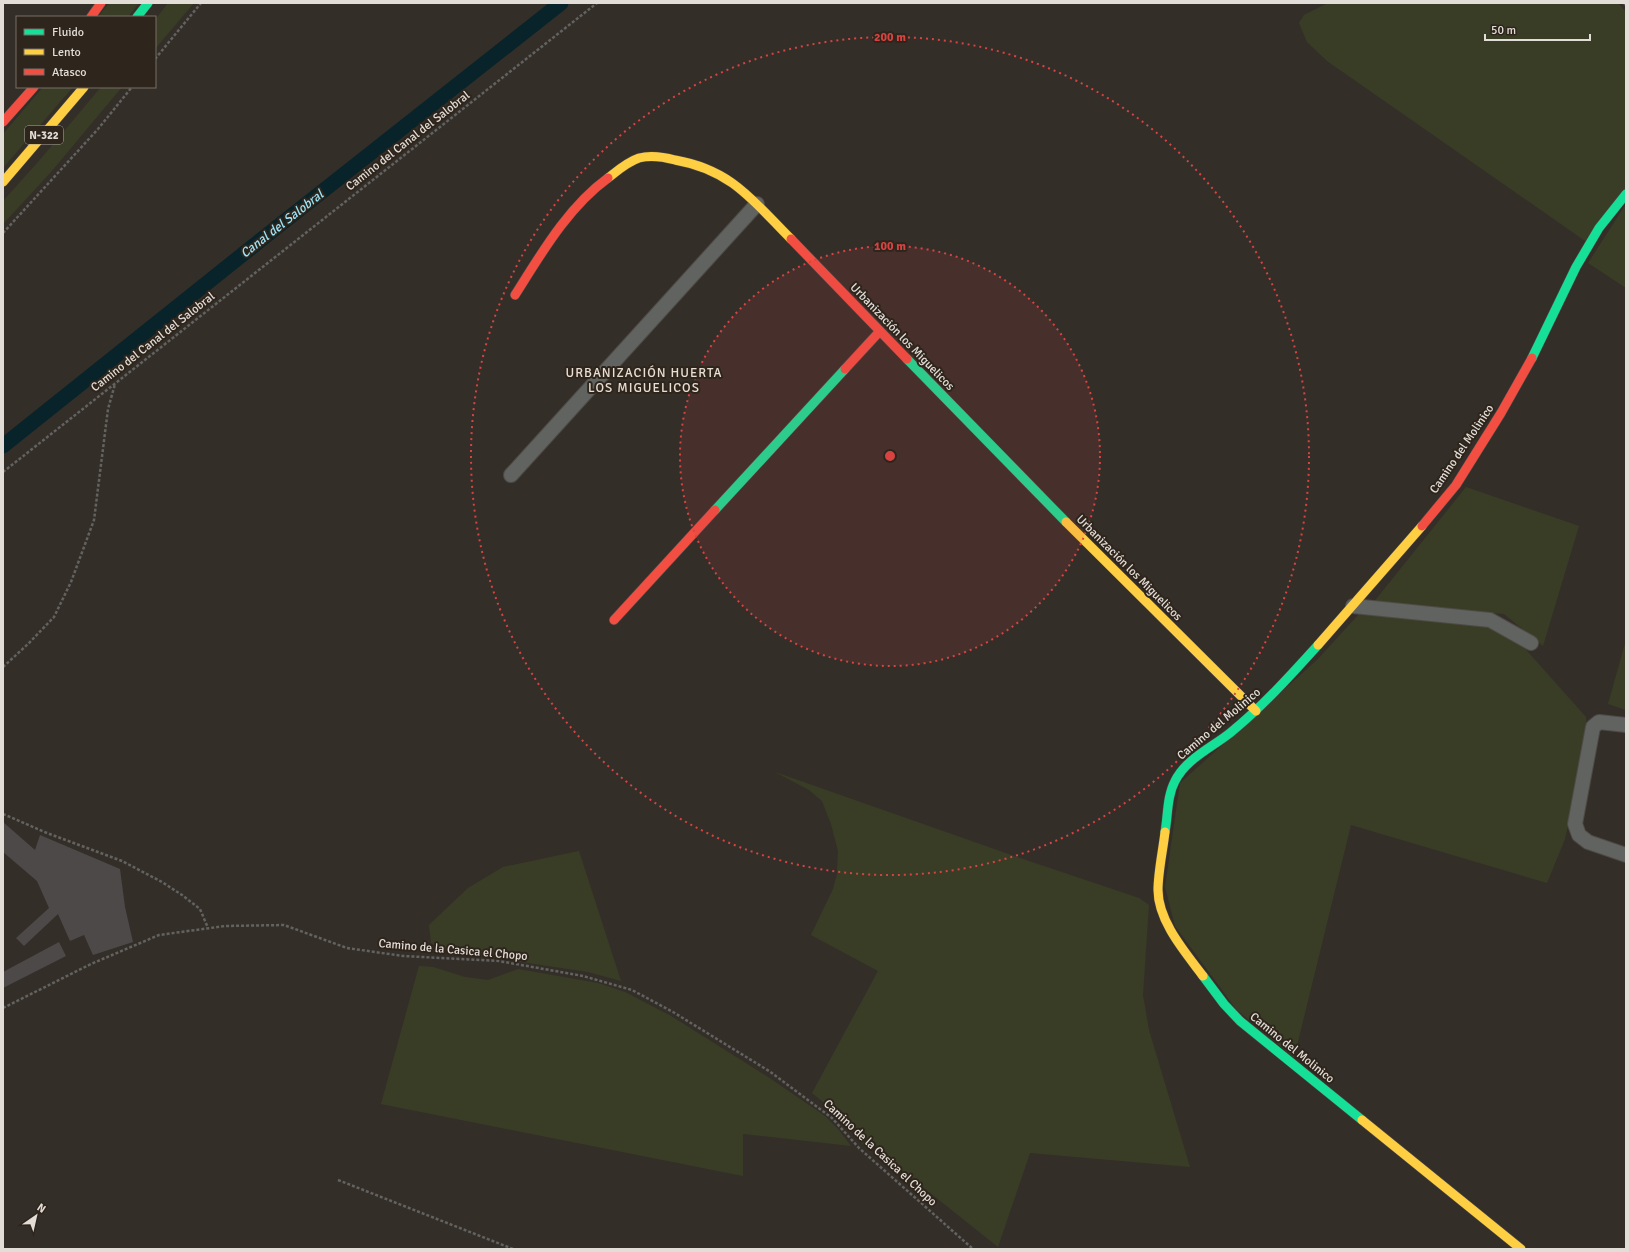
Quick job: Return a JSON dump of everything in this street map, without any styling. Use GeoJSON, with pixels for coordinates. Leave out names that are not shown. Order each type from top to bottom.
{"type":"FeatureCollection","features":[{"type":"Feature","properties":{"kind":"main road"},"geometry":{"type":"LineString","coordinates":[[92,16],[102,3]]}},
{"type":"Feature","properties":{"kind":"main road"},"geometry":{"type":"LineString","coordinates":[[138,16],[148,3]]}},
{"type":"Feature","properties":{"kind":"main road"},"geometry":{"type":"LineString","coordinates":[[3,122],[33,88]]}},
{"type":"Feature","properties":{"kind":"main road","name":"N-322"},"geometry":{"type":"LineString","coordinates":[[3,182],[83,88]]}},
{"type":"Feature","properties":{"kind":"main road","name":"Urbanización los Miguelicos"},"geometry":{"type":"LineString","coordinates":[[515,295],[547,246],[578,207],[610,176],[639,158],[647,157],[672,160],[699,166],[716,172],[733,182],[757,204],[1141,598],[1231,684],[1256,711]]}},
{"type":"Feature","properties":{"kind":"main road","name":"Camino del Molinico"},"geometry":{"type":"LineString","coordinates":[[1521,1249],[1240,1021],[1224,1004],[1188,956],[1162,914],[1158,890],[1170,796],[1175,781],[1184,768],[1205,750],[1229,734],[1277,691],[1407,544],[1456,485],[1501,413],[1527,367],[1576,267],[1599,228],[1626,194]]}},
{"type":"Feature","properties":{"kind":"main road"},"geometry":{"type":"LineString","coordinates":[[614,620],[880,331]]}},
{"type":"Feature","properties":{"kind":"street"},"geometry":{"type":"LineString","coordinates":[[511,475],[757,204]]}},
{"type":"Feature","properties":{"kind":"street"},"geometry":{"type":"LineString","coordinates":[[1353,606],[1490,620],[1531,642]]}},
{"type":"Feature","properties":{"kind":"street"},"geometry":{"type":"LineString","coordinates":[[1626,725],[1599,722],[1593,727],[1575,824],[1579,836],[1588,842],[1626,855]]}},
{"type":"Feature","properties":{"kind":"path"},"geometry":{"type":"LineString","coordinates":[[156,58],[201,3]]}},
{"type":"Feature","properties":{"kind":"path","name":"Camino del Canal del Salobral"},"geometry":{"type":"LineString","coordinates":[[3,472],[597,3]]}},
{"type":"Feature","properties":{"kind":"path"},"geometry":{"type":"LineString","coordinates":[[3,233],[98,128],[131,88]]}},
{"type":"Feature","properties":{"kind":"path"},"geometry":{"type":"LineString","coordinates":[[3,667],[54,617],[71,582],[94,520],[107,416],[115,384]]}},
{"type":"Feature","properties":{"kind":"path"},"geometry":{"type":"LineString","coordinates":[[3,814],[47,833],[122,861],[162,882],[182,894],[200,910],[208,928]]}},
{"type":"Feature","properties":{"kind":"path","name":"Camino de la Casica el Chopo"},"geometry":{"type":"LineString","coordinates":[[3,1008],[90,964],[159,935],[224,926],[284,926],[347,948],[403,956],[499,961],[583,976],[632,990],[672,1012],[769,1071],[832,1118],[858,1148],[973,1249]]}},
{"type":"Feature","properties":{"kind":"path"},"geometry":{"type":"LineString","coordinates":[[338,1180],[513,1249]]}},
{"type":"Feature","properties":{"kind":"green space"},"geometry":{"type":"Polygon","coordinates":[[[109,3],[139,3],[129,16],[99,16],[109,3]]]}},
{"type":"Feature","properties":{"kind":"green space"},"geometry":{"type":"Polygon","coordinates":[[[168,3],[194,3],[156,48],[156,19],[168,3]]]}},
{"type":"Feature","properties":{"kind":"green space"},"geometry":{"type":"Polygon","coordinates":[[[1328,3],[1618,3],[1626,12],[1626,191],[1588,243],[1327,61],[1307,42],[1299,23],[1304,15],[1328,3]]]}},
{"type":"Feature","properties":{"kind":"green space"},"geometry":{"type":"Polygon","coordinates":[[[42,88],[72,88],[3,168],[3,134],[42,88]]]}},
{"type":"Feature","properties":{"kind":"green space"},"geometry":{"type":"Polygon","coordinates":[[[100,88],[121,88],[51,172],[3,224],[3,201],[100,88]]]}},
{"type":"Feature","properties":{"kind":"green space"},"geometry":{"type":"Polygon","coordinates":[[[1626,204],[1626,288],[1588,263],[1626,204]]]}},
{"type":"Feature","properties":{"kind":"green space"},"geometry":{"type":"Polygon","coordinates":[[[1466,487],[1579,526],[1543,646],[1504,614],[1373,603],[1466,487]]]}},
{"type":"Feature","properties":{"kind":"green space"},"geometry":{"type":"Polygon","coordinates":[[[1359,614],[1452,619],[1495,628],[1520,643],[1586,717],[1587,732],[1565,839],[1547,883],[1351,825],[1294,1058],[1236,1009],[1175,926],[1165,887],[1180,783],[1318,659],[1359,614]]]}},
{"type":"Feature","properties":{"kind":"green space"},"geometry":{"type":"Polygon","coordinates":[[[1626,640],[1626,710],[1608,704],[1626,640]]]}},
{"type":"Feature","properties":{"kind":"green space"},"geometry":{"type":"Polygon","coordinates":[[[775,772],[1139,898],[1149,905],[1143,995],[1149,1030],[1190,1167],[1030,1153],[998,1247],[875,1149],[865,1147],[839,1115],[812,1093],[878,971],[811,935],[833,889],[837,874],[838,851],[831,824],[822,801],[809,790],[775,772]]]}},
{"type":"Feature","properties":{"kind":"green space"},"geometry":{"type":"Polygon","coordinates":[[[579,851],[621,981],[588,972],[442,950],[431,943],[429,925],[468,888],[503,867],[579,851]]]}},
{"type":"Feature","properties":{"kind":"green space"},"geometry":{"type":"Polygon","coordinates":[[[419,966],[433,967],[465,977],[488,980],[518,969],[598,983],[625,992],[671,1016],[768,1077],[825,1116],[838,1129],[851,1146],[743,1134],[743,1176],[381,1104],[419,966]]]}},
{"type":"Feature","properties":{"kind":"building"},"geometry":{"type":"Polygon","coordinates":[[[3,822],[35,850],[40,835],[120,869],[125,907],[133,942],[93,955],[84,935],[70,941],[58,914],[24,946],[16,938],[49,908],[37,881],[3,852],[3,822]]]}},
{"type":"Feature","properties":{"kind":"building"},"geometry":{"type":"Polygon","coordinates":[[[59,942],[66,956],[3,988],[3,972],[59,942]]]}},
{"type":"Feature","properties":{"kind":"waterway","name":"Canal del Salobral"},"geometry":{"type":"LineString","coordinates":[[3,446],[561,3]]}},
{"type":"Feature","properties":{"kind":"traffic: fast"},"geometry":{"type":"LineString","coordinates":[[138,16],[148,3]]}},
{"type":"Feature","properties":{"kind":"traffic: fast"},"geometry":{"type":"LineString","coordinates":[[1532,358],[1576,267],[1599,228],[1626,194]]}},
{"type":"Feature","properties":{"kind":"traffic: fast"},"geometry":{"type":"LineString","coordinates":[[907,359],[1066,522]]}},
{"type":"Feature","properties":{"kind":"traffic: fast"},"geometry":{"type":"LineString","coordinates":[[715,510],[845,369]]}},
{"type":"Feature","properties":{"kind":"traffic: fast"},"geometry":{"type":"LineString","coordinates":[[1165,832],[1170,793],[1180,773],[1192,760],[1230,733],[1265,702],[1318,645]]}},
{"type":"Feature","properties":{"kind":"traffic: fast"},"geometry":{"type":"LineString","coordinates":[[1203,976],[1224,1004],[1240,1021],[1362,1120]]}},
{"type":"Feature","properties":{"kind":"traffic: slow"},"geometry":{"type":"LineString","coordinates":[[3,182],[83,88]]}},
{"type":"Feature","properties":{"kind":"traffic: slow"},"geometry":{"type":"LineString","coordinates":[[608,178],[630,162],[643,157],[662,157],[695,165],[712,171],[727,179],[740,189],[753,200],[791,239]]}},
{"type":"Feature","properties":{"kind":"traffic: slow"},"geometry":{"type":"LineString","coordinates":[[1066,522],[1256,711]]}},
{"type":"Feature","properties":{"kind":"traffic: slow"},"geometry":{"type":"LineString","coordinates":[[1318,645],[1422,526]]}},
{"type":"Feature","properties":{"kind":"traffic: slow"},"geometry":{"type":"LineString","coordinates":[[1165,832],[1159,876],[1159,902],[1167,925],[1203,976]]}},
{"type":"Feature","properties":{"kind":"traffic: slow"},"geometry":{"type":"LineString","coordinates":[[1362,1120],[1521,1249]]}},
{"type":"Feature","properties":{"kind":"traffic: jam"},"geometry":{"type":"LineString","coordinates":[[92,16],[101,3]]}},
{"type":"Feature","properties":{"kind":"traffic: jam"},"geometry":{"type":"LineString","coordinates":[[3,122],[33,88]]}},
{"type":"Feature","properties":{"kind":"traffic: jam"},"geometry":{"type":"LineString","coordinates":[[515,295],[556,232],[580,203],[608,178]]}},
{"type":"Feature","properties":{"kind":"traffic: jam"},"geometry":{"type":"LineString","coordinates":[[791,239],[907,359]]}},
{"type":"Feature","properties":{"kind":"traffic: jam"},"geometry":{"type":"LineString","coordinates":[[845,369],[880,331]]}},
{"type":"Feature","properties":{"kind":"traffic: jam"},"geometry":{"type":"LineString","coordinates":[[1422,526],[1456,485],[1501,413],[1532,358]]}},
{"type":"Feature","properties":{"kind":"traffic: jam"},"geometry":{"type":"LineString","coordinates":[[614,620],[715,510]]}},
{"type":"Feature","properties":{"kind":"district","name":"URBANIZACIÓN HUERTA LOS MIGUELICOS"},"geometry":{"type":"Point","coordinates":[644,380]}}]}
